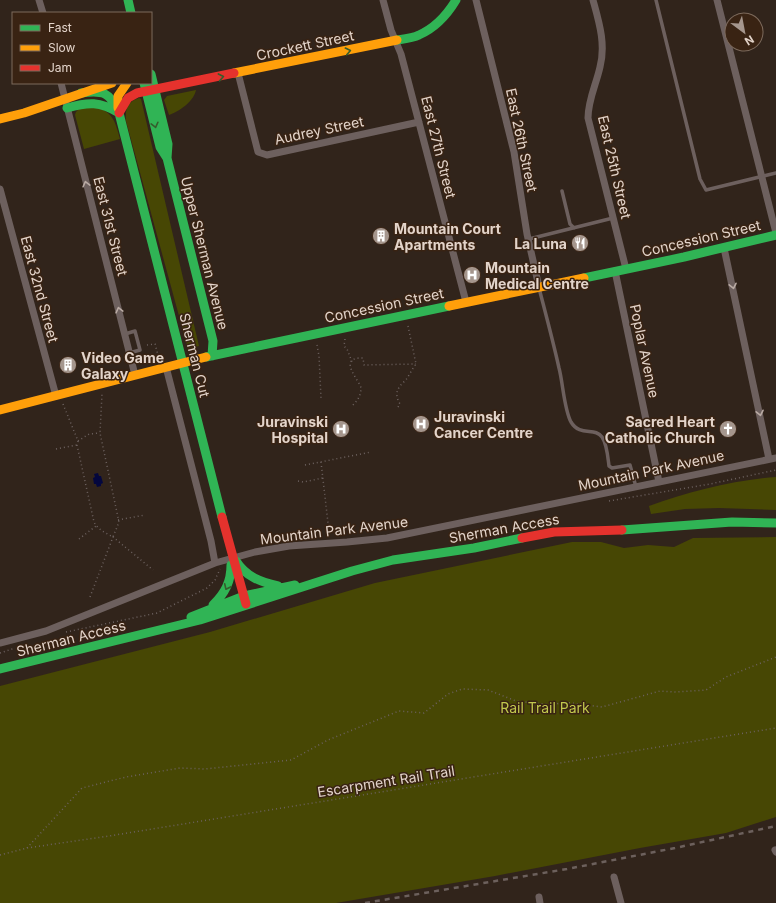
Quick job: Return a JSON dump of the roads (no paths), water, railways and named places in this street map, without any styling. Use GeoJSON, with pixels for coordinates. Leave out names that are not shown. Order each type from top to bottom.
{"type":"FeatureCollection","features":[{"type":"Feature","properties":{"kind":"main road"},"geometry":{"type":"LineString","coordinates":[[128,0],[131,12]]}},
{"type":"Feature","properties":{"kind":"main road","name":"Crockett Street"},"geometry":{"type":"LineString","coordinates":[[119,113],[128,98],[148,88],[238,73],[418,36],[438,24],[450,11],[456,0]]}},
{"type":"Feature","properties":{"kind":"main road"},"geometry":{"type":"LineString","coordinates":[[66,103],[80,93],[109,84]]}},
{"type":"Feature","properties":{"kind":"main road"},"geometry":{"type":"LineString","coordinates":[[119,113],[118,96],[126,84]]}},
{"type":"Feature","properties":{"kind":"main road","name":"Upper Sherman Avenue"},"geometry":{"type":"LineString","coordinates":[[148,88],[168,144],[167,158],[213,342],[212,356]]}},
{"type":"Feature","properties":{"kind":"main road"},"geometry":{"type":"LineString","coordinates":[[80,93],[103,92],[107,94],[112,98],[119,113]]}},
{"type":"Feature","properties":{"kind":"main road"},"geometry":{"type":"LineString","coordinates":[[0,119],[66,103],[96,103],[109,107],[119,113]]}},
{"type":"Feature","properties":{"kind":"main road","name":"Sherman Cut"},"geometry":{"type":"LineString","coordinates":[[119,113],[230,549],[245,600]]}},
{"type":"Feature","properties":{"kind":"main road","name":"Concession Street"},"geometry":{"type":"LineString","coordinates":[[0,410],[212,356],[615,272],[724,248],[776,234]]}},
{"type":"Feature","properties":{"kind":"main road","name":"Sherman Access"},"geometry":{"type":"LineString","coordinates":[[0,670],[200,620],[245,600],[281,595],[312,584],[393,560],[474,548],[554,532],[634,530],[732,522],[776,523]]}},
{"type":"Feature","properties":{"kind":"main road"},"geometry":{"type":"LineString","coordinates":[[230,549],[237,564],[252,577],[269,584],[288,587]]}},
{"type":"Feature","properties":{"kind":"main road"},"geometry":{"type":"LineString","coordinates":[[201,613],[212,606],[221,597],[230,583],[232,572],[230,549]]}},
{"type":"Feature","properties":{"kind":"main road","name":"Sherman Access"},"geometry":{"type":"LineString","coordinates":[[148,633],[164,626],[186,620],[201,613],[288,587],[312,584]]}},
{"type":"Feature","properties":{"kind":"street"},"geometry":{"type":"LineString","coordinates":[[39,0],[43,12]]}},
{"type":"Feature","properties":{"kind":"street","name":"East 27th Street"},"geometry":{"type":"LineString","coordinates":[[383,0],[391,30],[401,54],[466,302]]}},
{"type":"Feature","properties":{"kind":"street","name":"East 26th Street"},"geometry":{"type":"LineString","coordinates":[[476,0],[514,152],[528,240],[539,287]]}},
{"type":"Feature","properties":{"kind":"street","name":"East 25th Street"},"geometry":{"type":"LineString","coordinates":[[593,0],[602,38],[602,56],[600,69],[590,99],[588,118],[626,269]]}},
{"type":"Feature","properties":{"kind":"street"},"geometry":{"type":"LineString","coordinates":[[717,0],[776,234]]}},
{"type":"Feature","properties":{"kind":"street","name":"Audrey Street"},"geometry":{"type":"LineString","coordinates":[[238,73],[258,152],[267,155],[419,122]]}},
{"type":"Feature","properties":{"kind":"street","name":"East 31st Street"},"geometry":{"type":"LineString","coordinates":[[62,84],[135,375]]}},
{"type":"Feature","properties":{"kind":"street","name":"East 32nd Street"},"geometry":{"type":"LineString","coordinates":[[0,188],[56,396]]}},
{"type":"Feature","properties":{"kind":"street"},"geometry":{"type":"LineString","coordinates":[[724,248],[773,458]]}},
{"type":"Feature","properties":{"kind":"street","name":"Poplar Avenue"},"geometry":{"type":"LineString","coordinates":[[615,272],[659,482]]}},
{"type":"Feature","properties":{"kind":"street"},"geometry":{"type":"LineString","coordinates":[[170,366],[218,565]]}},
{"type":"Feature","properties":{"kind":"street","name":"Mountain Park Avenue"},"geometry":{"type":"LineString","coordinates":[[0,643],[46,631],[249,554],[289,546],[387,538],[773,458]]}},
{"type":"Feature","properties":{"kind":"street"},"geometry":{"type":"LineString","coordinates":[[614,877],[621,903]]}},
{"type":"Feature","properties":{"kind":"lane"},"geometry":{"type":"LineString","coordinates":[[656,0],[700,179],[706,190],[776,173]]}},
{"type":"Feature","properties":{"kind":"lane"},"geometry":{"type":"LineString","coordinates":[[562,191],[570,224],[574,228]]}},
{"type":"Feature","properties":{"kind":"lane"},"geometry":{"type":"LineString","coordinates":[[528,240],[613,218]]}},
{"type":"Feature","properties":{"kind":"lane"},"geometry":{"type":"LineString","coordinates":[[539,287],[560,368],[568,415],[572,423],[581,431],[597,433],[601,436],[604,440],[609,466],[612,468],[630,465],[636,487]]}},
{"type":"Feature","properties":{"kind":"lane"},"geometry":{"type":"LineString","coordinates":[[124,334],[135,331],[140,350],[129,353]]}},
{"type":"Feature","properties":{"kind":"railway"},"geometry":{"type":"LineString","coordinates":[[365,903],[567,869],[776,826]]}},
{"type":"Feature","properties":{"kind":"place","name":"Mountain Court Apartments"},"geometry":{"type":"Point","coordinates":[381,236]}},
{"type":"Feature","properties":{"kind":"place","name":"La Luna"},"geometry":{"type":"Point","coordinates":[580,243]}},
{"type":"Feature","properties":{"kind":"place","name":"Mountain Medical Centre"},"geometry":{"type":"Point","coordinates":[472,275]}},
{"type":"Feature","properties":{"kind":"place","name":"Video Game Galaxy"},"geometry":{"type":"Point","coordinates":[68,365]}},
{"type":"Feature","properties":{"kind":"place","name":"Juravinski Cancer Centre"},"geometry":{"type":"Point","coordinates":[421,424]}},
{"type":"Feature","properties":{"kind":"place","name":"Juravinski Hospital"},"geometry":{"type":"Point","coordinates":[341,429]}},
{"type":"Feature","properties":{"kind":"place","name":"Sacred Heart Catholic Church"},"geometry":{"type":"Point","coordinates":[728,429]}},
{"type":"Feature","properties":{"kind":"park label","name":"Rail Trail Park"},"geometry":{"type":"Point","coordinates":[545,707]}}]}
